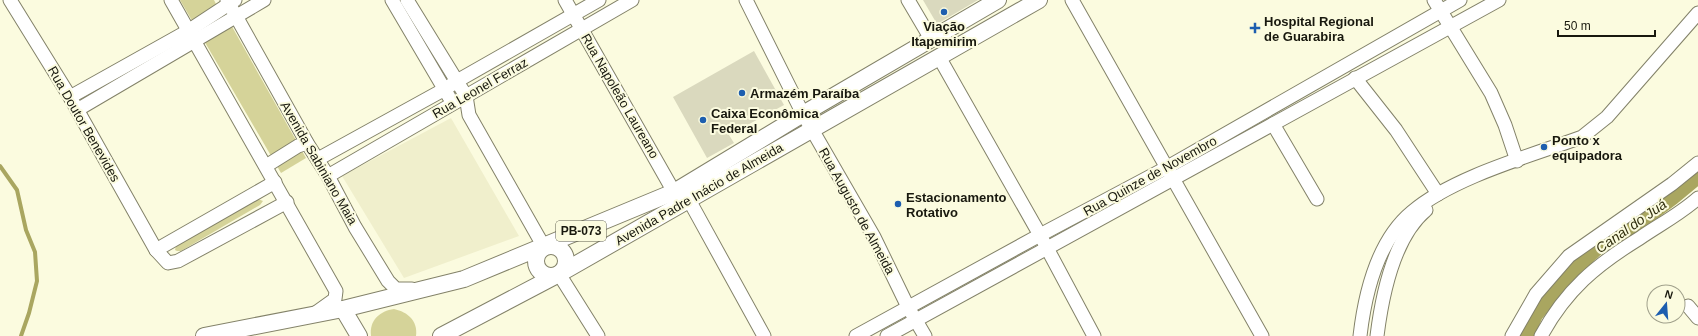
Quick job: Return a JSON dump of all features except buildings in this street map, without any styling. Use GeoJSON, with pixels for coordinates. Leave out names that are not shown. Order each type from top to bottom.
{"type":"FeatureCollection","features":[{"type":"Feature","properties":{"kind":"main road","name":"Avenida Padre Inácio de Almeida"},"geometry":{"type":"LineString","coordinates":[[343,309],[464,279],[674,192],[803,114],[998,0]]}},
{"type":"Feature","properties":{"kind":"main road","name":"Avenida Padre Inácio de Almeida"},"geometry":{"type":"LineString","coordinates":[[448,334],[559,274],[1039,0]]}},
{"type":"Feature","properties":{"kind":"main road"},"geometry":{"type":"LineString","coordinates":[[931,39],[937,39],[944,45],[944,50],[939,57]]}},
{"type":"Feature","properties":{"kind":"main road"},"geometry":{"type":"LineString","coordinates":[[544,247],[540,250],[536,260],[539,270],[548,276],[559,274]]}},
{"type":"Feature","properties":{"kind":"main road"},"geometry":{"type":"LineString","coordinates":[[343,309],[359,336]]}},
{"type":"Feature","properties":{"kind":"main road","name":"PB-073"},"geometry":{"type":"LineString","coordinates":[[204,336],[343,309]]}},
{"type":"Feature","properties":{"kind":"street","name":"Rua Doutor Benevides"},"geometry":{"type":"LineString","coordinates":[[10,0],[70,98],[156,250],[168,264],[171,264],[287,202]]}},
{"type":"Feature","properties":{"kind":"street"},"geometry":{"type":"LineString","coordinates":[[171,0],[287,202],[336,291],[335,299],[313,314]]}},
{"type":"Feature","properties":{"kind":"street"},"geometry":{"type":"LineString","coordinates":[[70,98],[191,35],[237,16],[264,0]]}},
{"type":"Feature","properties":{"kind":"street"},"geometry":{"type":"LineString","coordinates":[[392,0],[453,104],[469,115]]}},
{"type":"Feature","properties":{"kind":"street"},"geometry":{"type":"LineString","coordinates":[[407,0],[466,96],[469,115],[544,247]]}},
{"type":"Feature","properties":{"kind":"street","name":"Rua Napoleão Laureano"},"geometry":{"type":"LineString","coordinates":[[565,0],[674,192]]}},
{"type":"Feature","properties":{"kind":"street","name":"Rua Leonel Ferraz"},"geometry":{"type":"LineString","coordinates":[[318,158],[445,90],[457,81],[573,15],[586,3],[599,0]]}},
{"type":"Feature","properties":{"kind":"street","name":"Rua Leonel Ferraz"},"geometry":{"type":"LineString","coordinates":[[328,176],[632,0]]}},
{"type":"Feature","properties":{"kind":"street","name":"Rua Augusto de Almeida"},"geometry":{"type":"LineString","coordinates":[[746,0],[803,114],[874,237],[908,307],[925,336]]}},
{"type":"Feature","properties":{"kind":"street"},"geometry":{"type":"LineString","coordinates":[[908,0],[931,39]]}},
{"type":"Feature","properties":{"kind":"street"},"geometry":{"type":"LineString","coordinates":[[1072,0],[1172,180],[1262,336]]}},
{"type":"Feature","properties":{"kind":"street","name":"Rua Quinze de Novembro"},"geometry":{"type":"LineString","coordinates":[[856,336],[1166,168],[1438,5],[1460,0]]}},
{"type":"Feature","properties":{"kind":"street","name":"Rua Quinze de Novembro"},"geometry":{"type":"LineString","coordinates":[[887,336],[1499,0]]}},
{"type":"Feature","properties":{"kind":"street"},"geometry":{"type":"LineString","coordinates":[[77,110],[191,35],[230,1]]}},
{"type":"Feature","properties":{"kind":"street","name":"Avenida Sabiniano Maia"},"geometry":{"type":"LineString","coordinates":[[230,1],[307,143],[318,158],[355,227],[392,285],[396,290],[434,287]]}},
{"type":"Feature","properties":{"kind":"street","name":"Rua Napoleão Laureano"},"geometry":{"type":"LineString","coordinates":[[586,3],[596,21]]}},
{"type":"Feature","properties":{"kind":"street"},"geometry":{"type":"LineString","coordinates":[[1438,5],[1491,93],[1505,125],[1517,161]]}},
{"type":"Feature","properties":{"kind":"street"},"geometry":{"type":"LineString","coordinates":[[1376,336],[1380,310],[1394,263],[1414,216],[1438,194],[1464,181],[1582,137],[1593,130],[1618,106],[1698,13]]}},
{"type":"Feature","properties":{"kind":"street"},"geometry":{"type":"LineString","coordinates":[[939,57],[1040,235],[1094,336]]}},
{"type":"Feature","properties":{"kind":"street"},"geometry":{"type":"LineString","coordinates":[[1355,78],[1396,130],[1438,194]]}},
{"type":"Feature","properties":{"kind":"street"},"geometry":{"type":"LineString","coordinates":[[1273,124],[1317,199]]}},
{"type":"Feature","properties":{"kind":"street"},"geometry":{"type":"LineString","coordinates":[[266,166],[292,149],[307,143]]}},
{"type":"Feature","properties":{"kind":"street"},"geometry":{"type":"LineString","coordinates":[[1512,336],[1536,294],[1569,256],[1672,184],[1698,163]]}},
{"type":"Feature","properties":{"kind":"street"},"geometry":{"type":"LineString","coordinates":[[156,250],[275,182]]}},
{"type":"Feature","properties":{"kind":"street"},"geometry":{"type":"LineString","coordinates":[[1360,336],[1368,290],[1386,244],[1397,228],[1451,188]]}},
{"type":"Feature","properties":{"kind":"street"},"geometry":{"type":"LineString","coordinates":[[1541,336],[1567,295],[1587,276],[1605,261],[1669,220],[1698,198]]}},
{"type":"Feature","properties":{"kind":"street"},"geometry":{"type":"LineString","coordinates":[[689,200],[764,336]]}},
{"type":"Feature","properties":{"kind":"street"},"geometry":{"type":"LineString","coordinates":[[559,274],[598,336]]}},
{"type":"Feature","properties":{"kind":"street"},"geometry":{"type":"LineString","coordinates":[[1688,306],[1698,318]]}},
{"type":"Feature","properties":{"kind":"shaded area"},"geometry":{"type":"Polygon","coordinates":[[[180,0],[214,0],[217,6],[194,24],[180,0]]]}},
{"type":"Feature","properties":{"kind":"shaded area"},"geometry":{"type":"Polygon","coordinates":[[[230,23],[306,158],[281,173],[203,39],[230,23]]]}},
{"type":"Feature","properties":{"kind":"shaded area"},"geometry":{"type":"Polygon","coordinates":[[[451,118],[519,236],[404,278],[342,176],[451,118]]]}},
{"type":"Feature","properties":{"kind":"shaded area"},"geometry":{"type":"Polygon","coordinates":[[[258,199],[263,201],[260,205],[181,251],[175,250],[176,246],[258,199]]]}},
{"type":"Feature","properties":{"kind":"shaded area"},"geometry":{"type":"Polygon","coordinates":[[[394,309],[404,312],[411,318],[414,322],[416,336],[371,336],[372,325],[376,317],[384,312],[394,309]]]}},
{"type":"Feature","properties":{"kind":"waterway"},"geometry":{"type":"LineString","coordinates":[[0,166],[17,190],[26,230],[35,252],[37,281],[29,313],[21,336]]}},
{"type":"Feature","properties":{"kind":"waterway","name":"Canal do Juá"},"geometry":{"type":"LineString","coordinates":[[1527,336],[1536,315],[1568,276],[1602,244],[1640,223],[1698,177]]}},
{"type":"Feature","properties":{"kind":"place","name":"Viação Itapemirim"},"geometry":{"type":"Point","coordinates":[944,12]}},
{"type":"Feature","properties":{"kind":"place","name":"Hospital Regional de Guarabira"},"geometry":{"type":"Point","coordinates":[1255,28]}},
{"type":"Feature","properties":{"kind":"place","name":"Armazém Paraíba"},"geometry":{"type":"Point","coordinates":[742,93]}},
{"type":"Feature","properties":{"kind":"place","name":"Caixa Econômica Federal"},"geometry":{"type":"Point","coordinates":[703,120]}},
{"type":"Feature","properties":{"kind":"place","name":"Ponto x equipadora"},"geometry":{"type":"Point","coordinates":[1544,147]}},
{"type":"Feature","properties":{"kind":"place","name":"Estacionamento Rotativo"},"geometry":{"type":"Point","coordinates":[898,204]}}]}
